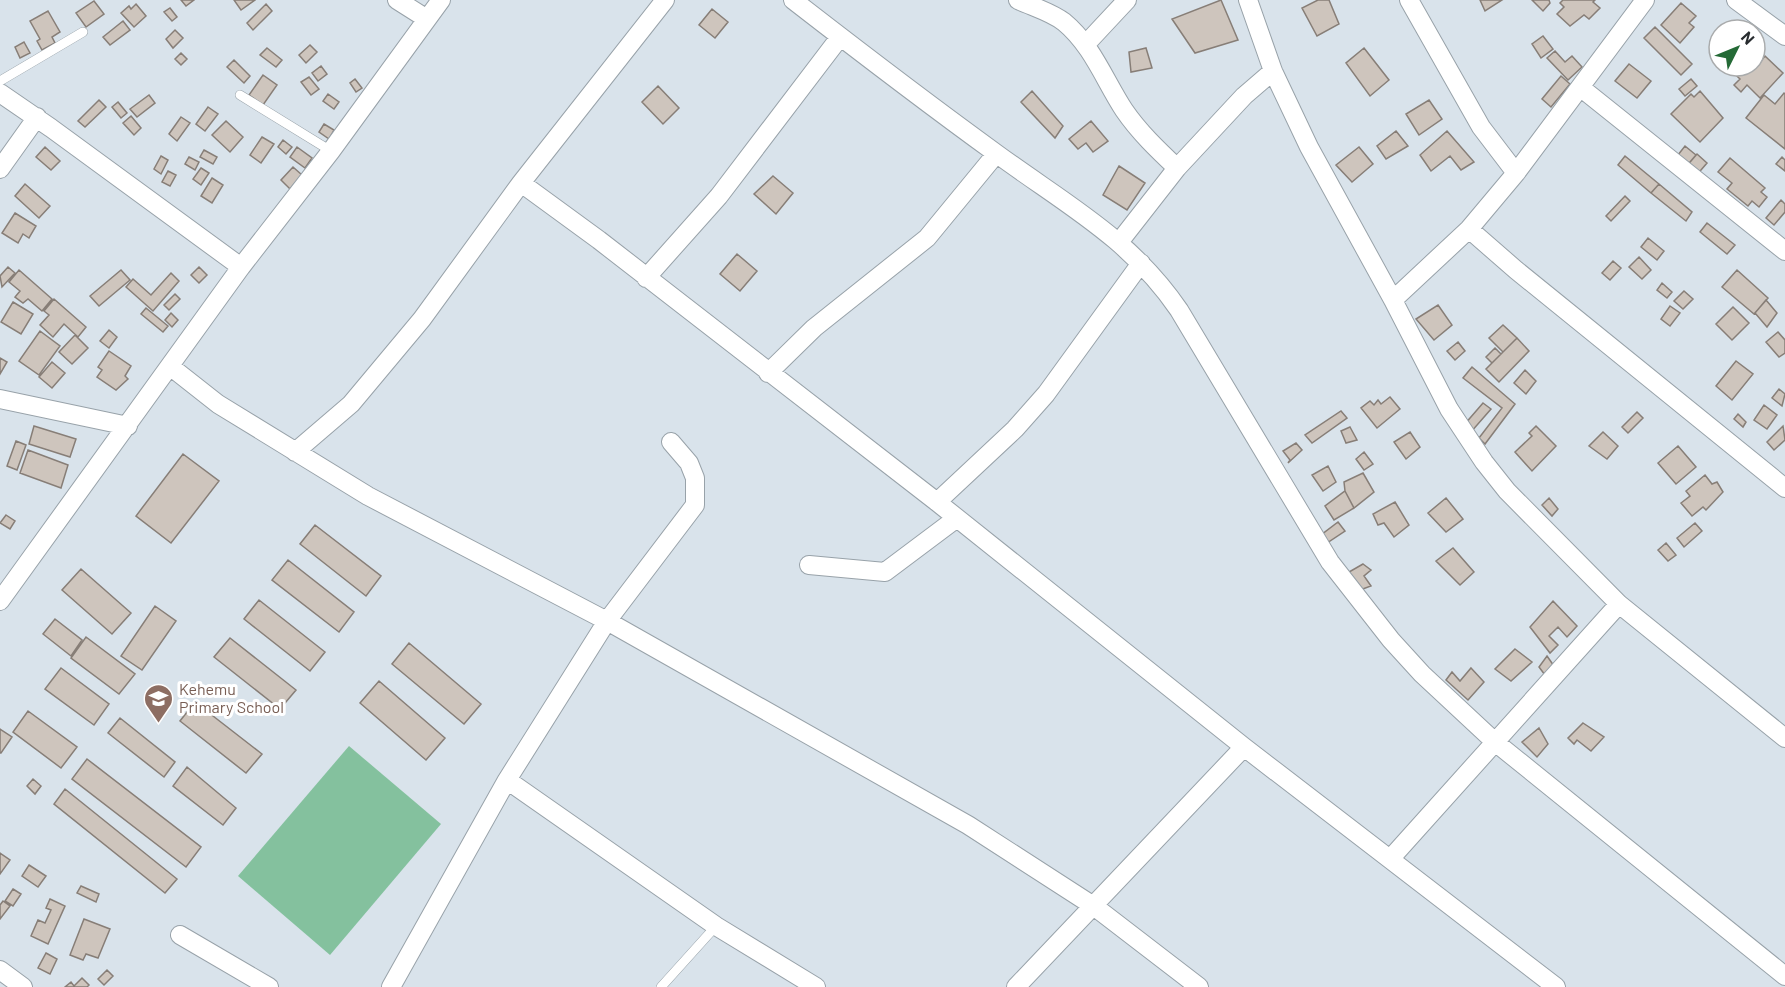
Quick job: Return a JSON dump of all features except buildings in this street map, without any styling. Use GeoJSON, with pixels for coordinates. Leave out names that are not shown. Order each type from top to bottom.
{"type":"FeatureCollection","features":[{"type":"Feature","properties":{"kind":"street"},"geometry":{"type":"LineString","coordinates":[[397,0],[427,19]]}},
{"type":"Feature","properties":{"kind":"street"},"geometry":{"type":"LineString","coordinates":[[0,602],[241,267],[331,151],[441,0]]}},
{"type":"Feature","properties":{"kind":"street"},"geometry":{"type":"LineString","coordinates":[[295,452],[351,404],[422,319],[521,183],[665,0]]}},
{"type":"Feature","properties":{"kind":"street"},"geometry":{"type":"LineString","coordinates":[[793,0],[996,154],[1120,241],[1161,282],[1330,562],[1359,603],[1422,674],[1495,742],[1785,976]]}},
{"type":"Feature","properties":{"kind":"street"},"geometry":{"type":"LineString","coordinates":[[1018,0],[1062,21],[1085,45],[1125,111],[1148,140],[1177,168]]}},
{"type":"Feature","properties":{"kind":"street"},"geometry":{"type":"LineString","coordinates":[[1085,45],[1127,0]]}},
{"type":"Feature","properties":{"kind":"street"},"geometry":{"type":"LineString","coordinates":[[1248,0],[1273,71],[1309,147],[1394,300],[1449,409],[1484,462],[1507,491],[1619,604],[1785,738]]}},
{"type":"Feature","properties":{"kind":"street"},"geometry":{"type":"LineString","coordinates":[[1409,0],[1481,127],[1516,173]]}},
{"type":"Feature","properties":{"kind":"street"},"geometry":{"type":"LineString","coordinates":[[1394,300],[1469,229],[1516,173],[1646,0]]}},
{"type":"Feature","properties":{"kind":"street"},"geometry":{"type":"LineString","coordinates":[[1736,0],[1785,36]]}},
{"type":"Feature","properties":{"kind":"street"},"geometry":{"type":"LineString","coordinates":[[646,278],[719,196],[840,37]]}},
{"type":"Feature","properties":{"kind":"street"},"geometry":{"type":"LineString","coordinates":[[1120,241],[1177,168],[1244,96],[1273,71]]}},
{"type":"Feature","properties":{"kind":"street"},"geometry":{"type":"LineString","coordinates":[[1580,87],[1785,251]]}},
{"type":"Feature","properties":{"kind":"street"},"geometry":{"type":"LineString","coordinates":[[0,93],[37,117],[241,267]]}},
{"type":"Feature","properties":{"kind":"street"},"geometry":{"type":"LineString","coordinates":[[0,169],[37,117]]}},
{"type":"Feature","properties":{"kind":"street"},"geometry":{"type":"LineString","coordinates":[[768,373],[814,328],[927,238],[996,154]]}},
{"type":"Feature","properties":{"kind":"street"},"geometry":{"type":"LineString","coordinates":[[521,183],[937,502],[1244,747],[1556,987]]}},
{"type":"Feature","properties":{"kind":"street"},"geometry":{"type":"LineString","coordinates":[[1469,229],[1534,285],[1785,488]]}},
{"type":"Feature","properties":{"kind":"street"},"geometry":{"type":"LineString","coordinates":[[937,502],[1015,429],[1046,394],[1141,263]]}},
{"type":"Feature","properties":{"kind":"street"},"geometry":{"type":"LineString","coordinates":[[171,367],[218,404],[368,496],[607,621],[968,825],[1095,908],[1199,987]]}},
{"type":"Feature","properties":{"kind":"street"},"geometry":{"type":"LineString","coordinates":[[0,399],[128,426]]}},
{"type":"Feature","properties":{"kind":"street"},"geometry":{"type":"LineString","coordinates":[[392,987],[507,780],[607,621],[695,505],[695,478],[689,463],[671,442]]}},
{"type":"Feature","properties":{"kind":"street"},"geometry":{"type":"LineString","coordinates":[[809,565],[885,572],[957,518]]}},
{"type":"Feature","properties":{"kind":"street"},"geometry":{"type":"LineString","coordinates":[[1391,858],[1619,604]]}},
{"type":"Feature","properties":{"kind":"street"},"geometry":{"type":"LineString","coordinates":[[1016,987],[1095,908],[1244,747]]}},
{"type":"Feature","properties":{"kind":"street"},"geometry":{"type":"LineString","coordinates":[[507,780],[716,926],[816,987]]}},
{"type":"Feature","properties":{"kind":"street"},"geometry":{"type":"LineString","coordinates":[[180,935],[269,987]]}},
{"type":"Feature","properties":{"kind":"street"},"geometry":{"type":"LineString","coordinates":[[0,970],[23,987]]}},
{"type":"Feature","properties":{"kind":"lane"},"geometry":{"type":"LineString","coordinates":[[0,81],[83,32]]}},
{"type":"Feature","properties":{"kind":"lane"},"geometry":{"type":"LineString","coordinates":[[240,95],[331,151]]}},
{"type":"Feature","properties":{"kind":"lane"},"geometry":{"type":"LineString","coordinates":[[661,987],[716,926]]}},
{"type":"Feature","properties":{"kind":"green space"},"geometry":{"type":"Polygon","coordinates":[[[349,746],[441,824],[330,955],[238,876],[349,746]]]}},
{"type":"Feature","properties":{"kind":"place","name":"Kehemu Primary School"},"geometry":{"type":"Point","coordinates":[158,724]}}]}
